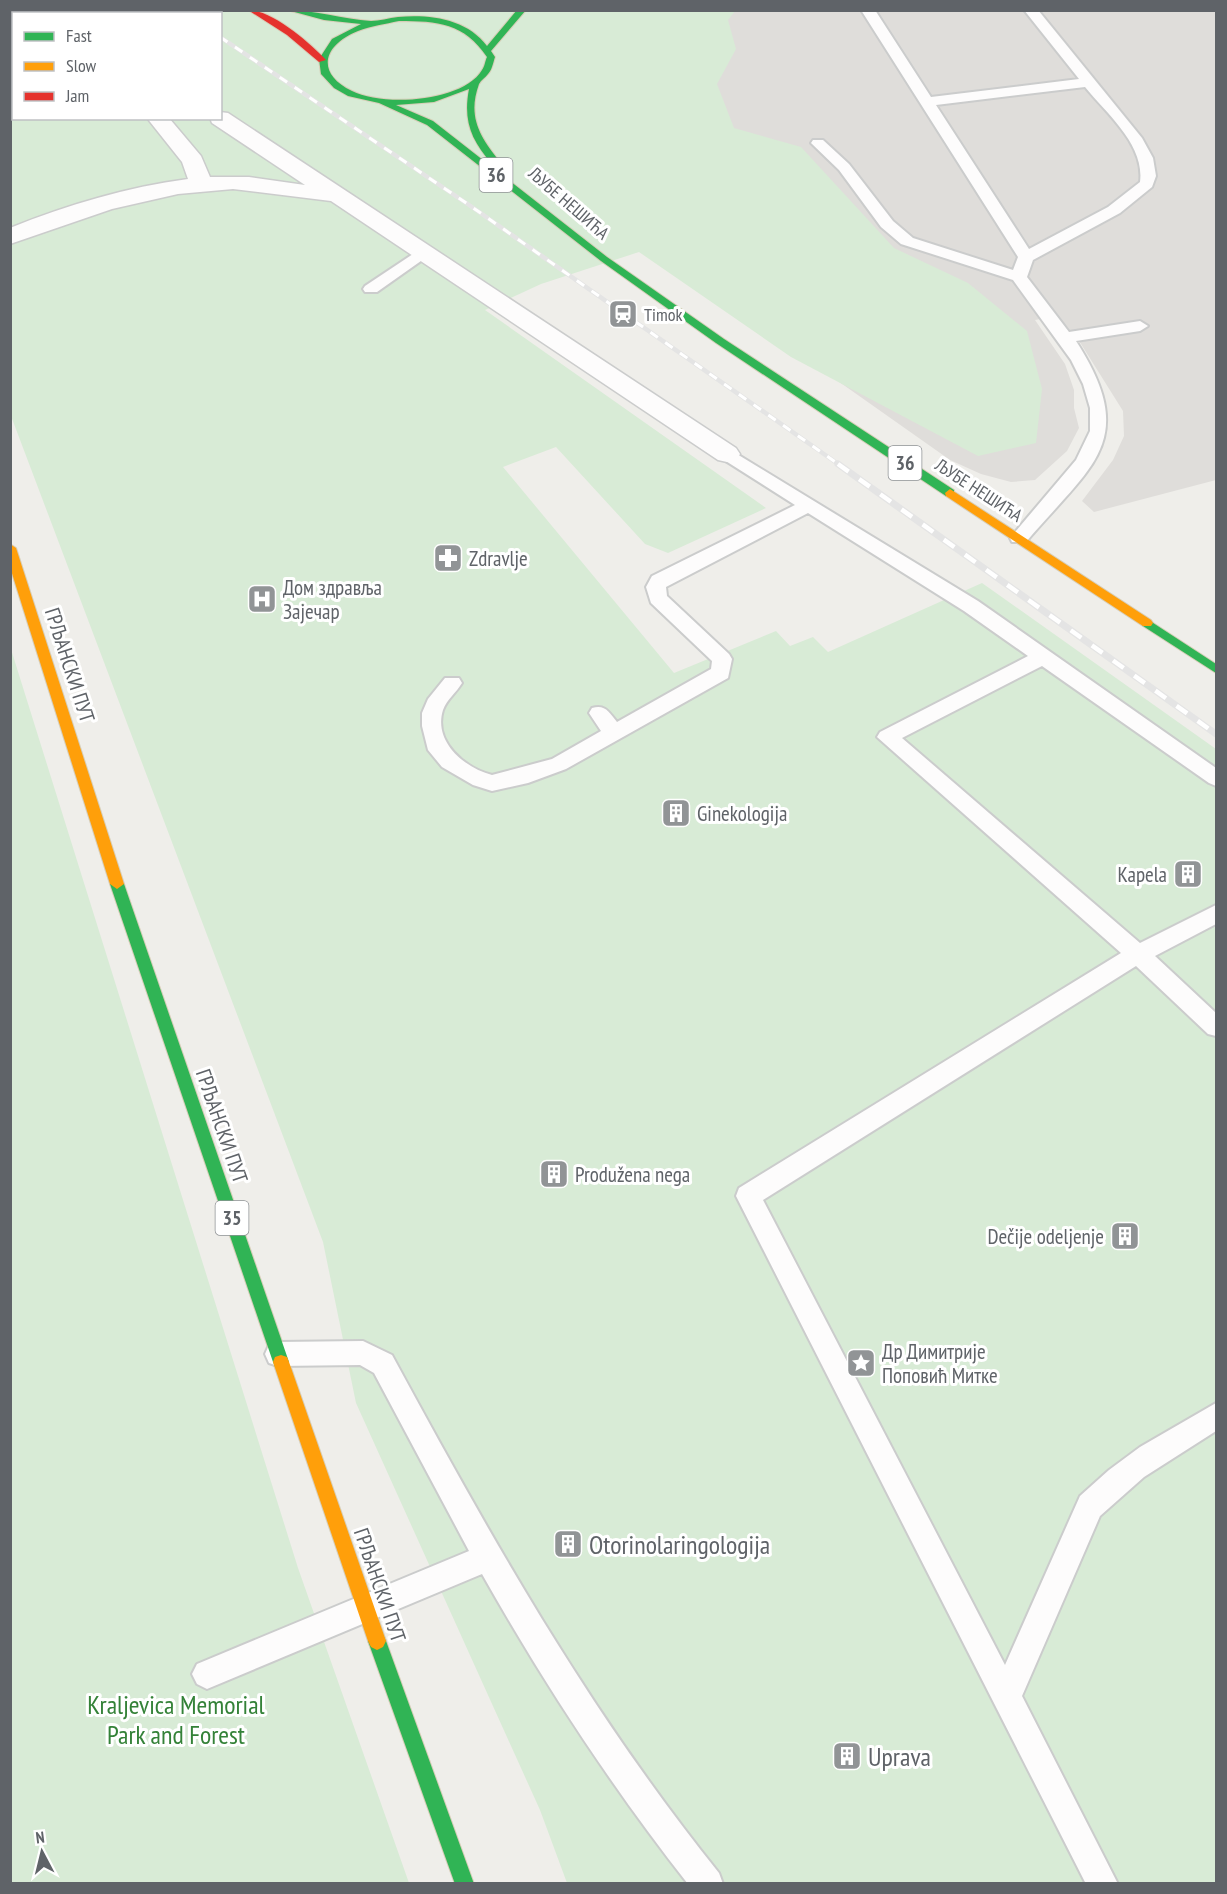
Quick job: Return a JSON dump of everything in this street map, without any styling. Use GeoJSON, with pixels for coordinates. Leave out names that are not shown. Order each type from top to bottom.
{"type":"FeatureCollection","features":[{"type":"Feature","properties":{"kind":"main road","name":"36"},"geometry":{"type":"LineString","coordinates":[[252,10],[290,33],[322,60],[325,75],[338,88],[361,98],[382,102],[428,101],[459,92],[475,83]]}},
{"type":"Feature","properties":{"kind":"main road"},"geometry":{"type":"LineString","coordinates":[[291,10],[336,20],[375,23],[416,19],[462,10]]}},
{"type":"Feature","properties":{"kind":"main road"},"geometry":{"type":"LineString","coordinates":[[489,49],[522,10]]}},
{"type":"Feature","properties":{"kind":"main road"},"geometry":{"type":"LineString","coordinates":[[416,19],[446,22],[466,29],[481,38],[489,49],[491,59],[488,69],[475,83]]}},
{"type":"Feature","properties":{"kind":"main road"},"geometry":{"type":"LineString","coordinates":[[322,60],[327,49],[337,40],[375,23]]}},
{"type":"Feature","properties":{"kind":"main road","name":"ЉУБЕ НЕШИЋА"},"geometry":{"type":"LineString","coordinates":[[475,83],[470,127],[478,143],[604,259]]}},
{"type":"Feature","properties":{"kind":"main road","name":"ЉУБЕ НЕШИЋА"},"geometry":{"type":"LineString","coordinates":[[382,102],[430,123],[604,259],[720,341],[1216,669]]}},
{"type":"Feature","properties":{"kind":"main road","name":"ГРЉАНСКИ ПУТ"},"geometry":{"type":"LineString","coordinates":[[10,548],[132,931],[366,1610],[465,1884]]}},
{"type":"Feature","properties":{"kind":"street"},"geometry":{"type":"LineString","coordinates":[[222,119],[727,454]]}},
{"type":"Feature","properties":{"kind":"street"},"geometry":{"type":"LineString","coordinates":[[159,120],[193,161],[201,183]]}},
{"type":"Feature","properties":{"kind":"street"},"geometry":{"type":"LineString","coordinates":[[10,223],[63,216],[201,183],[262,185],[337,196]]}},
{"type":"Feature","properties":{"kind":"street"},"geometry":{"type":"LineString","coordinates":[[10,237],[63,216]]}},
{"type":"Feature","properties":{"kind":"lane"},"geometry":{"type":"LineString","coordinates":[[868,10],[1026,257]]}},
{"type":"Feature","properties":{"kind":"lane"},"geometry":{"type":"LineString","coordinates":[[1019,277],[1026,257],[1114,210],[1147,184],[1150,169],[1147,156],[1030,10]]}},
{"type":"Feature","properties":{"kind":"lane"},"geometry":{"type":"LineString","coordinates":[[927,102],[1089,82]]}},
{"type":"Feature","properties":{"kind":"lane"},"geometry":{"type":"LineString","coordinates":[[818,143],[844,167],[887,224],[907,241],[1019,277],[1078,357],[1100,410],[1100,431],[1090,453],[1019,538]]}},
{"type":"Feature","properties":{"kind":"lane"},"geometry":{"type":"LineString","coordinates":[[371,289],[422,253]]}},
{"type":"Feature","properties":{"kind":"lane"},"geometry":{"type":"LineString","coordinates":[[1064,338],[1140,326]]}},
{"type":"Feature","properties":{"kind":"lane"},"geometry":{"type":"LineString","coordinates":[[727,454],[971,606],[1216,778]]}},
{"type":"Feature","properties":{"kind":"lane"},"geometry":{"type":"LineString","coordinates":[[452,683],[438,699],[432,713],[436,745],[449,762],[486,782],[513,779],[559,764],[717,677],[723,669],[722,658],[658,598],[656,587],[659,581],[809,505]]}},
{"type":"Feature","properties":{"kind":"lane"},"geometry":{"type":"LineString","coordinates":[[1044,656],[887,736],[1138,954],[1216,1027]]}},
{"type":"Feature","properties":{"kind":"lane"},"geometry":{"type":"LineString","coordinates":[[599,712],[615,734]]}},
{"type":"Feature","properties":{"kind":"lane"},"geometry":{"type":"LineString","coordinates":[[1103,1884],[748,1196],[1138,954],[1216,914]]}},
{"type":"Feature","properties":{"kind":"lane"},"geometry":{"type":"LineString","coordinates":[[278,1354],[363,1353],[383,1364],[487,1558],[580,1708],[663,1830],[708,1884]]}},
{"type":"Feature","properties":{"kind":"lane"},"geometry":{"type":"LineString","coordinates":[[1006,1696],[1090,1506],[1111,1483],[1133,1467],[1216,1416]]}},
{"type":"Feature","properties":{"kind":"lane"},"geometry":{"type":"LineString","coordinates":[[207,1674],[487,1558]]}},
{"type":"Feature","properties":{"kind":"shaded area"},"geometry":{"type":"Polygon","coordinates":[[[591,11],[1216,11],[1216,480],[1094,512],[1082,501],[1113,460],[1124,436],[1123,411],[1076,336],[1057,316],[1035,320],[1065,364],[1074,390],[1074,408],[1079,428],[1067,451],[1035,480],[1011,482],[981,474],[950,460],[828,374],[591,11]]]}},
{"type":"Feature","properties":{"kind":"green space"},"geometry":{"type":"Polygon","coordinates":[[[11,11],[735,11],[728,20],[736,49],[717,84],[734,128],[801,147],[894,248],[968,283],[1027,331],[1042,389],[1036,443],[978,456],[791,357],[639,252],[541,284],[485,310],[766,508],[668,553],[645,544],[556,447],[503,467],[674,673],[776,631],[790,646],[813,637],[828,652],[982,583],[1216,749],[1216,1883],[567,1883],[540,1810],[356,1403],[323,1242],[11,416],[11,11]]]}},
{"type":"Feature","properties":{"kind":"green space","name":"Kraljevica Memorial Park and Forest"},"geometry":{"type":"Polygon","coordinates":[[[10,646],[298,1568],[409,1883],[11,1883],[10,646]]]}},
{"type":"Feature","properties":{"kind":"railway"},"geometry":{"type":"LineString","coordinates":[[222,38],[472,207],[841,466]]}},
{"type":"Feature","properties":{"kind":"railway"},"geometry":{"type":"LineString","coordinates":[[838,464],[1216,734]]}},
{"type":"Feature","properties":{"kind":"traffic: fast"},"geometry":{"type":"LineString","coordinates":[[291,10],[324,18],[370,23]]}},
{"type":"Feature","properties":{"kind":"traffic: fast"},"geometry":{"type":"LineString","coordinates":[[489,49],[522,10]]}},
{"type":"Feature","properties":{"kind":"traffic: fast"},"geometry":{"type":"LineString","coordinates":[[399,19],[427,19],[463,28],[483,45],[491,57],[485,72],[471,85],[454,93],[412,102],[370,100],[351,94],[337,86],[328,77],[323,68],[323,59],[335,41],[355,29],[399,19]]}},
{"type":"Feature","properties":{"kind":"traffic: fast"},"geometry":{"type":"LineString","coordinates":[[475,83],[471,107],[472,126],[479,143],[495,162]]}},
{"type":"Feature","properties":{"kind":"traffic: fast"},"geometry":{"type":"LineString","coordinates":[[382,102],[430,123],[604,259],[720,341],[950,493]]}},
{"type":"Feature","properties":{"kind":"traffic: fast"},"geometry":{"type":"LineString","coordinates":[[1147,623],[1216,669]]}},
{"type":"Feature","properties":{"kind":"traffic: fast"},"geometry":{"type":"LineString","coordinates":[[117,884],[281,1362]]}},
{"type":"Feature","properties":{"kind":"traffic: fast"},"geometry":{"type":"LineString","coordinates":[[377,1641],[465,1884]]}},
{"type":"Feature","properties":{"kind":"traffic: slow"},"geometry":{"type":"LineString","coordinates":[[950,493],[1147,623]]}},
{"type":"Feature","properties":{"kind":"traffic: slow"},"geometry":{"type":"LineString","coordinates":[[10,548],[117,884]]}},
{"type":"Feature","properties":{"kind":"traffic: slow"},"geometry":{"type":"LineString","coordinates":[[281,1362],[377,1641]]}},
{"type":"Feature","properties":{"kind":"traffic: jam"},"geometry":{"type":"LineString","coordinates":[[252,10],[290,33],[322,60]]}},
{"type":"Feature","properties":{"kind":"place","name":"Timok"},"geometry":{"type":"Point","coordinates":[623,314]}},
{"type":"Feature","properties":{"kind":"place","name":"Zdravlje"},"geometry":{"type":"Point","coordinates":[448,558]}},
{"type":"Feature","properties":{"kind":"place","name":"Дом здравља Зајечар"},"geometry":{"type":"Point","coordinates":[262,599]}},
{"type":"Feature","properties":{"kind":"place","name":"Ginekologija"},"geometry":{"type":"Point","coordinates":[676,813]}},
{"type":"Feature","properties":{"kind":"place","name":"Kapela"},"geometry":{"type":"Point","coordinates":[1188,874]}},
{"type":"Feature","properties":{"kind":"place","name":"Produžena nega"},"geometry":{"type":"Point","coordinates":[554,1174]}},
{"type":"Feature","properties":{"kind":"place","name":"Dečije odeljenje"},"geometry":{"type":"Point","coordinates":[1125,1236]}},
{"type":"Feature","properties":{"kind":"place","name":"Др Димитрије Поповић Митке"},"geometry":{"type":"Point","coordinates":[861,1363]}},
{"type":"Feature","properties":{"kind":"place","name":"Otorinolaringologija"},"geometry":{"type":"Point","coordinates":[568,1544]}},
{"type":"Feature","properties":{"kind":"place","name":"Uprava"},"geometry":{"type":"Point","coordinates":[847,1756]}}]}
